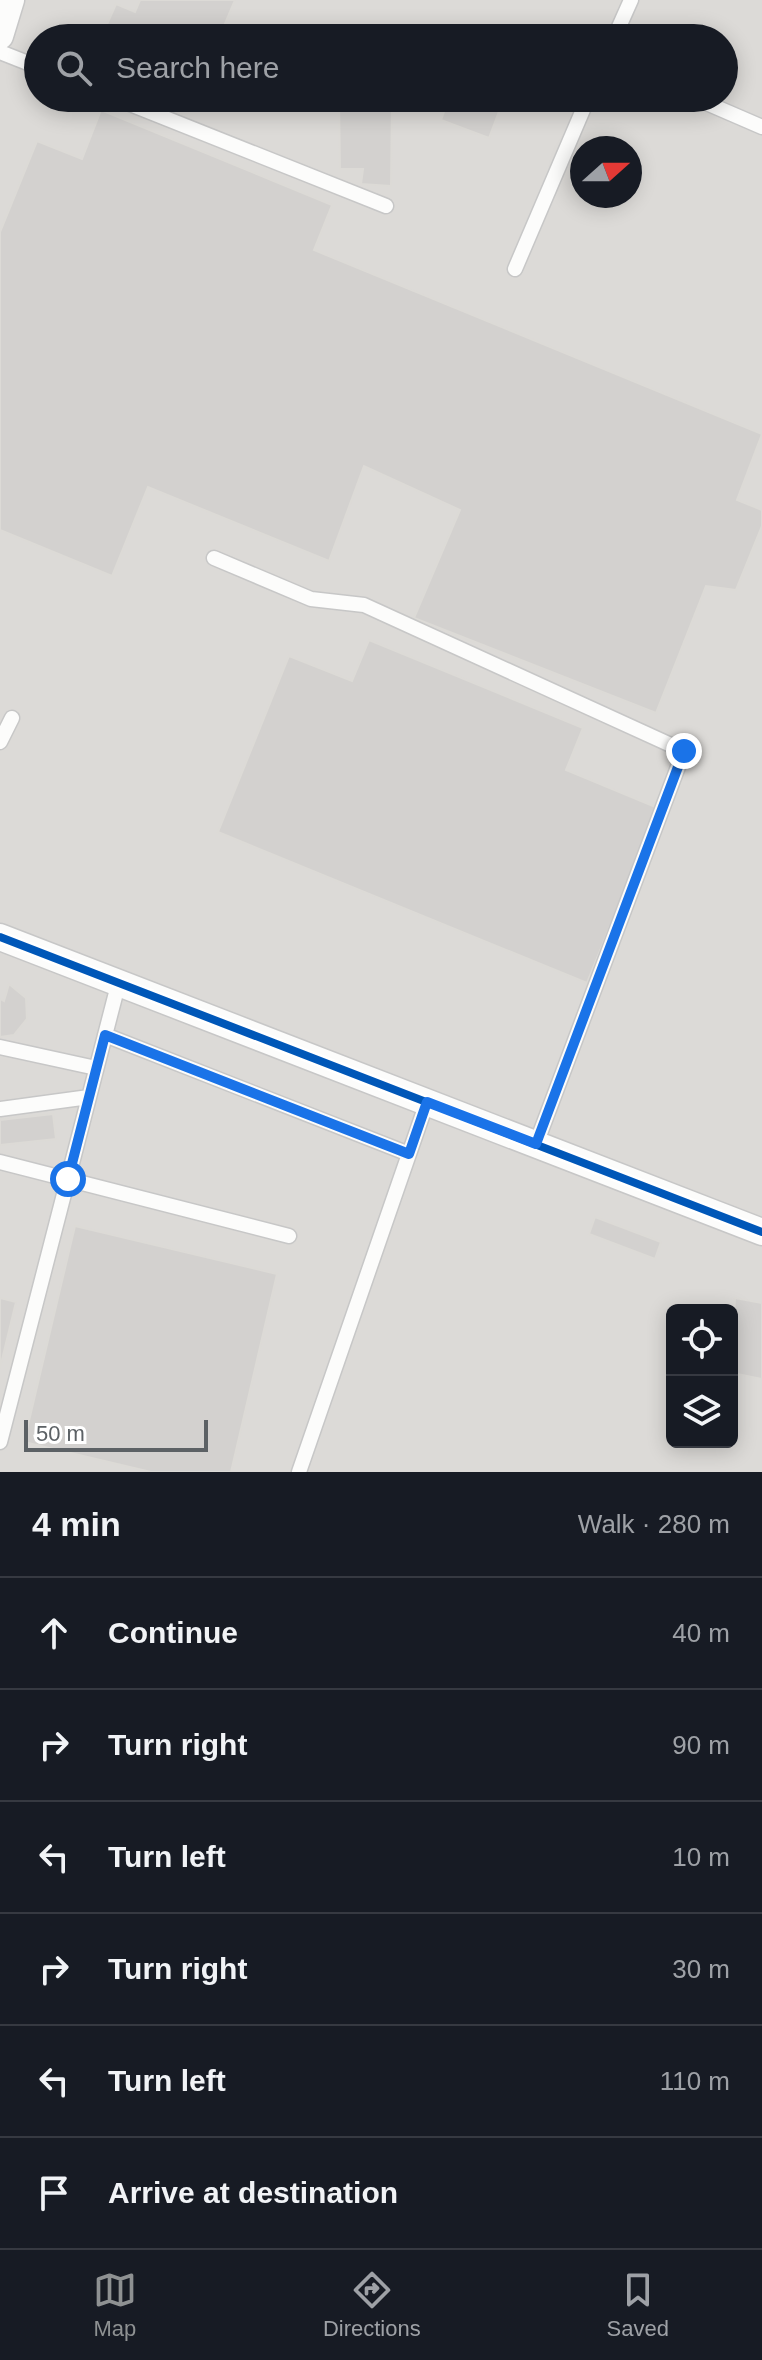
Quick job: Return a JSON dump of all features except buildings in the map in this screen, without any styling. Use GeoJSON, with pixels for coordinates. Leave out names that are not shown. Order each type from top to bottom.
{"type":"FeatureCollection","features":[{"type":"Feature","properties":{"kind":"street"},"geometry":{"type":"LineString","coordinates":[[0,36],[11,0]]}},
{"type":"Feature","properties":{"kind":"street"},"geometry":{"type":"LineString","coordinates":[[0,937],[762,1232]]}},
{"type":"Feature","properties":{"kind":"lane"},"geometry":{"type":"LineString","coordinates":[[620,24],[631,0]]}},
{"type":"Feature","properties":{"kind":"lane"},"geometry":{"type":"LineString","coordinates":[[0,52],[24,61]]}},
{"type":"Feature","properties":{"kind":"lane"},"geometry":{"type":"LineString","coordinates":[[150,112],[386,206]]}},
{"type":"Feature","properties":{"kind":"lane"},"geometry":{"type":"LineString","coordinates":[[515,269],[582,112]]}},
{"type":"Feature","properties":{"kind":"lane"},"geometry":{"type":"LineString","coordinates":[[727,112],[762,127]]}},
{"type":"Feature","properties":{"kind":"lane"},"geometry":{"type":"LineString","coordinates":[[214,558],[311,599],[364,605],[684,751],[536,1144]]}},
{"type":"Feature","properties":{"kind":"lane"},"geometry":{"type":"LineString","coordinates":[[0,742],[12,718]]}},
{"type":"Feature","properties":{"kind":"lane"},"geometry":{"type":"LineString","coordinates":[[0,1442],[118,985]]}},
{"type":"Feature","properties":{"kind":"lane"},"geometry":{"type":"LineString","coordinates":[[105,1035],[409,1154]]}},
{"type":"Feature","properties":{"kind":"lane"},"geometry":{"type":"LineString","coordinates":[[0,1047],[96,1068]]}},
{"type":"Feature","properties":{"kind":"lane"},"geometry":{"type":"LineString","coordinates":[[0,1109],[89,1097]]}},
{"type":"Feature","properties":{"kind":"lane"},"geometry":{"type":"LineString","coordinates":[[299,1472],[427,1102]]}},
{"type":"Feature","properties":{"kind":"lane"},"geometry":{"type":"LineString","coordinates":[[0,1162],[289,1236]]}},
{"type":"Feature","properties":{"kind":"shaded area"},"geometry":{"type":"Polygon","coordinates":[[[0,0],[762,0],[762,1472],[0,1472],[0,0]]]}},
{"type":"Feature","properties":{"kind":"cycle path"},"geometry":{"type":"LineString","coordinates":[[0,937],[762,1232]]}},
{"type":"Feature","properties":{"kind":"route"},"geometry":{"type":"LineString","coordinates":[[68,1179],[105,1035],[409,1154],[427,1102],[536,1144],[684,751]]}}]}
